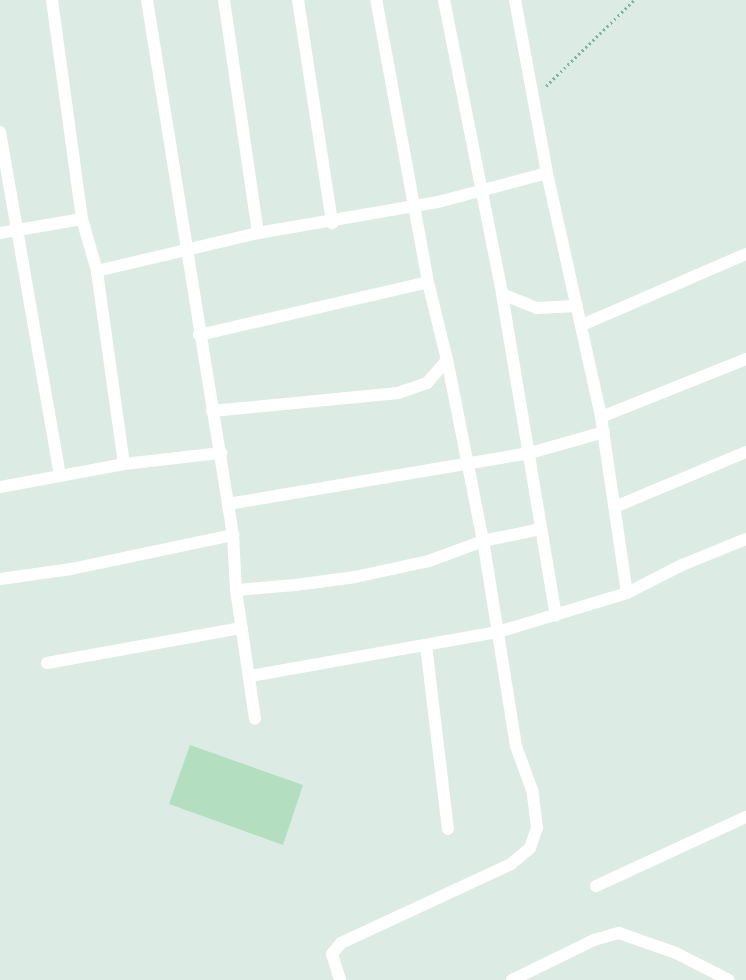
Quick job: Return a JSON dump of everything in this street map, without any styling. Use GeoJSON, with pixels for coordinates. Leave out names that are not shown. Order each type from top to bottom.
{"type":"FeatureCollection","features":[{"type":"Feature","properties":{"kind":"street"},"geometry":{"type":"LineString","coordinates":[[52,0],[82,219],[97,270],[124,464]]}},
{"type":"Feature","properties":{"kind":"street"},"geometry":{"type":"LineString","coordinates":[[146,0],[185,251],[212,412],[221,453],[232,535],[236,590],[250,676],[255,719]]}},
{"type":"Feature","properties":{"kind":"street"},"geometry":{"type":"LineString","coordinates":[[224,0],[258,233]]}},
{"type":"Feature","properties":{"kind":"street"},"geometry":{"type":"LineString","coordinates":[[298,0],[332,223]]}},
{"type":"Feature","properties":{"kind":"street"},"geometry":{"type":"LineString","coordinates":[[340,980],[332,954],[341,943],[511,864],[530,848],[537,828],[532,790],[516,746],[483,541],[467,465],[448,360],[428,282],[413,207],[376,0]]}},
{"type":"Feature","properties":{"kind":"street"},"geometry":{"type":"LineString","coordinates":[[444,0],[483,191],[502,294],[530,453],[556,615]]}},
{"type":"Feature","properties":{"kind":"street"},"geometry":{"type":"LineString","coordinates":[[515,0],[547,173],[602,417],[617,506],[628,594]]}},
{"type":"Feature","properties":{"kind":"street"},"geometry":{"type":"LineString","coordinates":[[0,132],[60,475]]}},
{"type":"Feature","properties":{"kind":"street"},"geometry":{"type":"LineString","coordinates":[[97,270],[258,233],[332,223],[413,207],[483,191],[547,173]]}},
{"type":"Feature","properties":{"kind":"street"},"geometry":{"type":"LineString","coordinates":[[0,233],[82,219]]}},
{"type":"Feature","properties":{"kind":"street"},"geometry":{"type":"LineString","coordinates":[[582,325],[746,254]]}},
{"type":"Feature","properties":{"kind":"street"},"geometry":{"type":"LineString","coordinates":[[199,335],[428,282]]}},
{"type":"Feature","properties":{"kind":"street"},"geometry":{"type":"LineString","coordinates":[[502,294],[537,308],[578,306]]}},
{"type":"Feature","properties":{"kind":"street"},"geometry":{"type":"LineString","coordinates":[[212,412],[398,393],[427,383],[448,360]]}},
{"type":"Feature","properties":{"kind":"street"},"geometry":{"type":"LineString","coordinates":[[602,417],[746,360]]}},
{"type":"Feature","properties":{"kind":"street"},"geometry":{"type":"LineString","coordinates":[[228,504],[467,465],[530,453],[604,432]]}},
{"type":"Feature","properties":{"kind":"street"},"geometry":{"type":"LineString","coordinates":[[617,506],[746,452]]}},
{"type":"Feature","properties":{"kind":"street"},"geometry":{"type":"LineString","coordinates":[[0,487],[124,464],[221,453]]}},
{"type":"Feature","properties":{"kind":"street"},"geometry":{"type":"LineString","coordinates":[[236,590],[355,577],[429,561],[483,541],[541,529]]}},
{"type":"Feature","properties":{"kind":"street"},"geometry":{"type":"LineString","coordinates":[[0,579],[71,569],[232,535]]}},
{"type":"Feature","properties":{"kind":"street"},"geometry":{"type":"LineString","coordinates":[[250,676],[498,632],[628,594],[682,565],[746,539]]}},
{"type":"Feature","properties":{"kind":"street"},"geometry":{"type":"LineString","coordinates":[[47,664],[242,628]]}},
{"type":"Feature","properties":{"kind":"street"},"geometry":{"type":"LineString","coordinates":[[426,645],[448,829]]}},
{"type":"Feature","properties":{"kind":"street"},"geometry":{"type":"LineString","coordinates":[[596,886],[746,817]]}},
{"type":"Feature","properties":{"kind":"street"},"geometry":{"type":"LineString","coordinates":[[512,980],[594,940],[619,933],[722,978]]}},
{"type":"Feature","properties":{"kind":"path"},"geometry":{"type":"LineString","coordinates":[[533,98],[634,0]]}},
{"type":"Feature","properties":{"kind":"green space"},"geometry":{"type":"Polygon","coordinates":[[[190,745],[303,785],[283,845],[169,804],[190,745]]]}}]}
